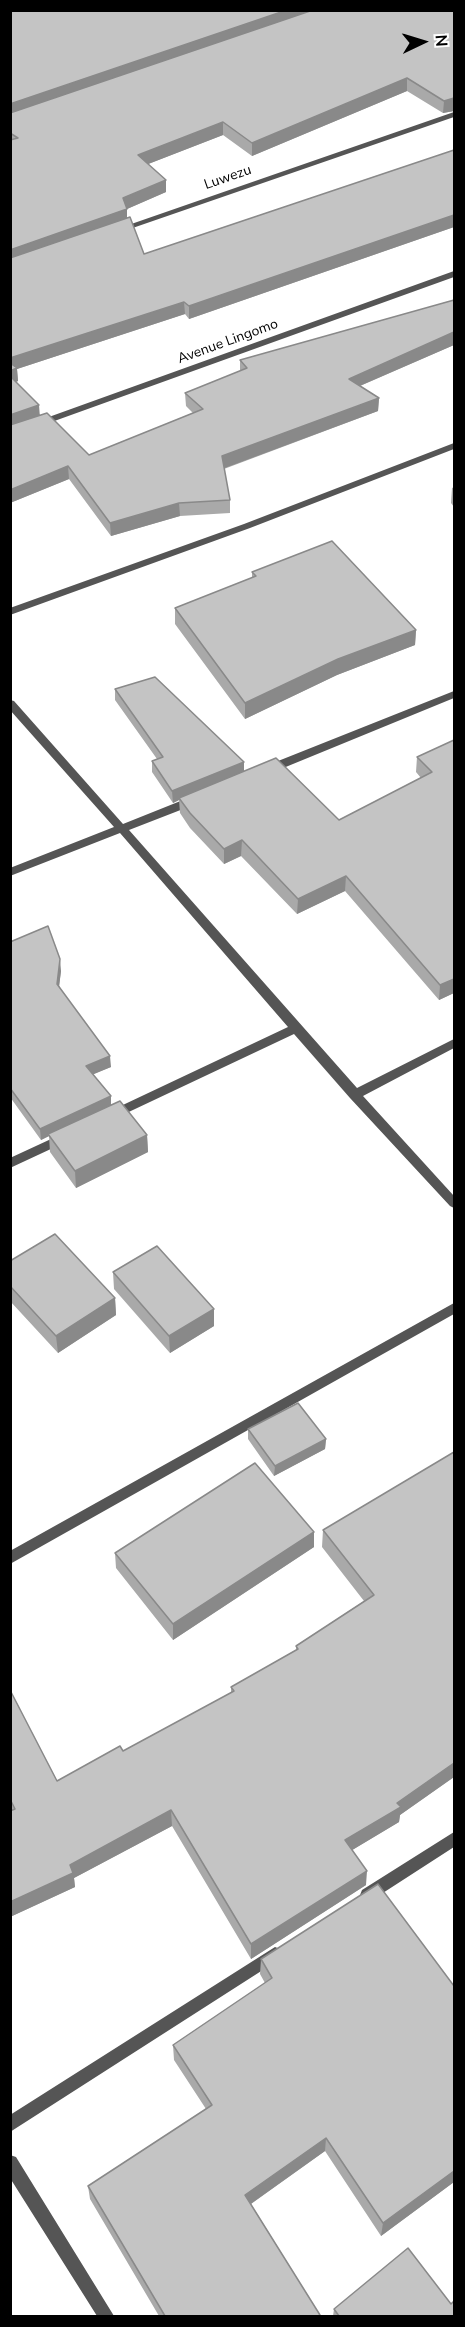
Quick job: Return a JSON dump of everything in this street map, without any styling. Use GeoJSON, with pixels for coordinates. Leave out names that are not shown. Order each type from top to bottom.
{"type":"FeatureCollection","features":[{"type":"Feature","properties":{"kind":"street","name":"Luwezu"},"geometry":{"type":"LineString","coordinates":[[110,232],[454,114]]}},
{"type":"Feature","properties":{"kind":"street","name":"Avenue Lingomo"},"geometry":{"type":"LineString","coordinates":[[10,434],[454,274]]}},
{"type":"Feature","properties":{"kind":"street"},"geometry":{"type":"LineString","coordinates":[[10,612],[247,526],[454,446]]}},
{"type":"Feature","properties":{"kind":"street"},"geometry":{"type":"LineString","coordinates":[[252,776],[454,694]]}},
{"type":"Feature","properties":{"kind":"street"},"geometry":{"type":"LineString","coordinates":[[10,703],[124,829],[354,1095],[454,1203]]}},
{"type":"Feature","properties":{"kind":"street"},"geometry":{"type":"LineString","coordinates":[[10,872],[199,798]]}},
{"type":"Feature","properties":{"kind":"street"},"geometry":{"type":"LineString","coordinates":[[106,1118],[296,1028]]}},
{"type":"Feature","properties":{"kind":"street"},"geometry":{"type":"LineString","coordinates":[[354,1095],[454,1043]]}},
{"type":"Feature","properties":{"kind":"street"},"geometry":{"type":"LineString","coordinates":[[10,1163],[74,1133]]}},
{"type":"Feature","properties":{"kind":"street"},"geometry":{"type":"LineString","coordinates":[[10,1558],[454,1308]]}},
{"type":"Feature","properties":{"kind":"street"},"geometry":{"type":"LineString","coordinates":[[354,1904],[454,1839]]}},
{"type":"Feature","properties":{"kind":"street"},"geometry":{"type":"LineString","coordinates":[[10,2124],[293,1943]]}},
{"type":"Feature","properties":{"kind":"street"},"geometry":{"type":"LineString","coordinates":[[10,2163],[106,2316]]}},
{"type":"Feature","properties":{"kind":"building"},"geometry":{"type":"Polygon","coordinates":[[[10,10],[287,10],[10,104],[10,10]]]}},
{"type":"Feature","properties":{"kind":"building"},"geometry":{"type":"Polygon","coordinates":[[[313,10],[454,10],[454,98],[444,101],[407,78],[252,143],[223,122],[138,155],[166,180],[123,198],[127,209],[10,250],[10,140],[18,138],[10,133],[10,113],[313,10]]]}},
{"type":"Feature","properties":{"kind":"building"},"geometry":{"type":"Polygon","coordinates":[[[454,150],[454,215],[189,306],[184,302],[10,358],[10,258],[130,217],[144,254],[454,150]]]}},
{"type":"Feature","properties":{"kind":"building"},"geometry":{"type":"Polygon","coordinates":[[[454,300],[454,332],[349,379],[379,398],[222,456],[230,500],[179,503],[110,523],[68,466],[10,490],[10,425],[47,413],[89,455],[203,409],[185,393],[247,368],[240,360],[454,300]]]}},
{"type":"Feature","properties":{"kind":"building"},"geometry":{"type":"Polygon","coordinates":[[[10,363],[17,368],[10,371],[10,363]]]}},
{"type":"Feature","properties":{"kind":"building"},"geometry":{"type":"Polygon","coordinates":[[[10,376],[39,405],[10,415],[10,376]]]}},
{"type":"Feature","properties":{"kind":"building"},"geometry":{"type":"Polygon","coordinates":[[[332,541],[416,630],[338,659],[245,703],[175,608],[256,576],[252,572],[332,541]]]}},
{"type":"Feature","properties":{"kind":"building"},"geometry":{"type":"Polygon","coordinates":[[[155,677],[244,762],[172,791],[152,761],[163,757],[115,689],[155,677]]]}},
{"type":"Feature","properties":{"kind":"building"},"geometry":{"type":"Polygon","coordinates":[[[454,740],[454,979],[440,985],[346,876],[298,899],[242,840],[224,849],[179,798],[276,758],[339,820],[432,772],[417,757],[454,740]]]}},
{"type":"Feature","properties":{"kind":"building"},"geometry":{"type":"Polygon","coordinates":[[[48,926],[60,959],[57,984],[110,1056],[86,1066],[111,1096],[40,1129],[10,1088],[10,942],[48,926]]]}},
{"type":"Feature","properties":{"kind":"building"},"geometry":{"type":"Polygon","coordinates":[[[120,1101],[147,1135],[75,1171],[48,1134],[120,1101]]]}},
{"type":"Feature","properties":{"kind":"building"},"geometry":{"type":"Polygon","coordinates":[[[55,1234],[115,1298],[56,1336],[10,1286],[10,1261],[55,1234]]]}},
{"type":"Feature","properties":{"kind":"building"},"geometry":{"type":"Polygon","coordinates":[[[157,1246],[214,1309],[169,1336],[113,1272],[157,1246]]]}},
{"type":"Feature","properties":{"kind":"building"},"geometry":{"type":"Polygon","coordinates":[[[298,1403],[326,1439],[275,1466],[248,1429],[298,1403]]]}},
{"type":"Feature","properties":{"kind":"building"},"geometry":{"type":"Polygon","coordinates":[[[454,1452],[454,1763],[397,1803],[401,1807],[345,1840],[367,1871],[251,1944],[171,1810],[70,1865],[73,1873],[10,1902],[10,1811],[15,1809],[10,1799],[10,1690],[57,1781],[120,1746],[123,1751],[234,1691],[231,1687],[298,1649],[296,1646],[374,1595],[323,1530],[454,1452]]]}},
{"type":"Feature","properties":{"kind":"building"},"geometry":{"type":"Polygon","coordinates":[[[255,1463],[314,1532],[173,1624],[115,1553],[255,1463]]]}},
{"type":"Feature","properties":{"kind":"building"},"geometry":{"type":"Polygon","coordinates":[[[378,1884],[454,1986],[454,2171],[383,2223],[326,2138],[245,2195],[320,2315],[165,2316],[88,2186],[212,2105],[173,2045],[272,1978],[261,1959],[378,1884]]]}},
{"type":"Feature","properties":{"kind":"building"},"geometry":{"type":"Polygon","coordinates":[[[408,2248],[451,2304],[454,2301],[454,2316],[339,2316],[334,2309],[408,2248]]]}}]}
